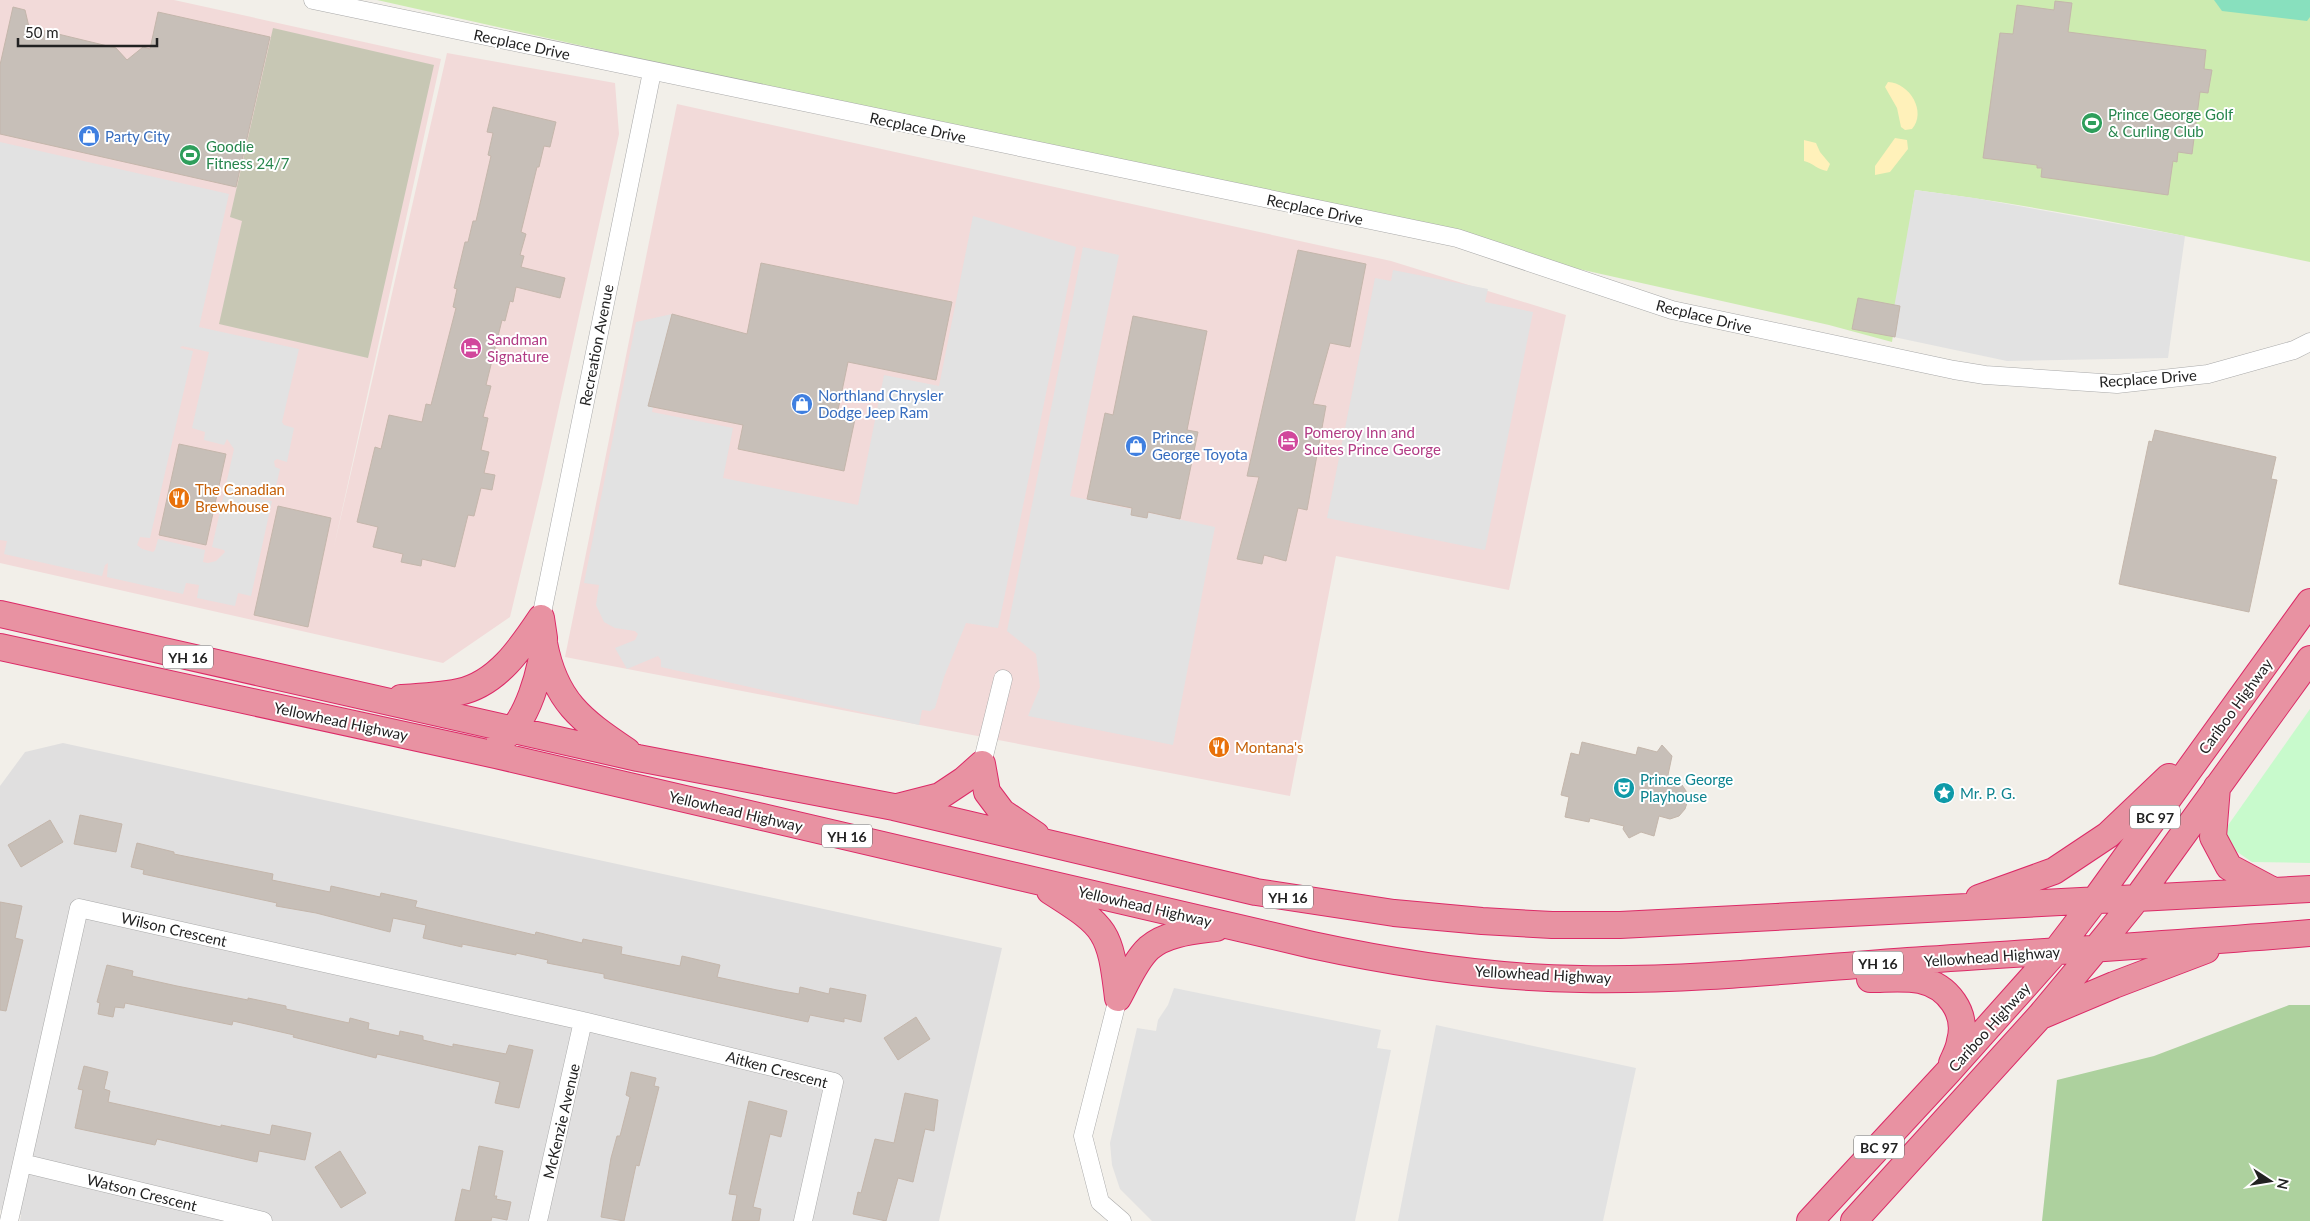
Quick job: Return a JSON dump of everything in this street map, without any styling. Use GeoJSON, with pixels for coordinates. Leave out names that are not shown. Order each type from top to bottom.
{"type":"FeatureCollection","features":[{"type":"Feature","properties":{"kind":"highway","name":"Cariboo Highway"},"geometry":{"type":"LineString","coordinates":[[1810,1221],[1948,1072],[2056,951],[2096,900],[2310,602]]}},
{"type":"Feature","properties":{"kind":"highway","name":"Yellowhead Highway"},"geometry":{"type":"LineString","coordinates":[[0,614],[513,731],[638,758],[894,808],[1256,892],[1394,913],[1552,925],[1620,925],[2310,889]]}},
{"type":"Feature","properties":{"kind":"highway"},"geometry":{"type":"LineString","coordinates":[[376,700],[460,692],[476,686],[506,664],[543,629]]}},
{"type":"Feature","properties":{"kind":"highway"},"geometry":{"type":"LineString","coordinates":[[413,737],[493,740],[503,738],[513,731],[532,697],[543,629]]}},
{"type":"Feature","properties":{"kind":"highway"},"geometry":{"type":"LineString","coordinates":[[543,629],[547,656],[566,700],[577,715],[638,758]]}},
{"type":"Feature","properties":{"kind":"highway","name":"Yellowhead Highway"},"geometry":{"type":"LineString","coordinates":[[0,647],[413,737],[1369,958],[1512,976],[1581,979],[1699,976],[2056,951],[2095,950],[2310,933]]}},
{"type":"Feature","properties":{"kind":"highway","name":"Cariboo Highway"},"geometry":{"type":"LineString","coordinates":[[1854,1221],[2040,1016],[2095,950],[2138,897],[2310,659]]}},
{"type":"Feature","properties":{"kind":"highway"},"geometry":{"type":"LineString","coordinates":[[1951,908],[2060,867],[2108,835],[2215,734]]}},
{"type":"Feature","properties":{"kind":"highway"},"geometry":{"type":"LineString","coordinates":[[894,808],[940,796],[982,764],[987,792],[1002,812],[1054,845]]}},
{"type":"Feature","properties":{"kind":"highway"},"geometry":{"type":"LineString","coordinates":[[2217,786],[2214,837],[2229,867],[2272,890]]}},
{"type":"Feature","properties":{"kind":"highway"},"geometry":{"type":"LineString","coordinates":[[1035,882],[1074,906],[1101,929],[1113,957],[1118,998]]}},
{"type":"Feature","properties":{"kind":"highway"},"geometry":{"type":"LineString","coordinates":[[1118,998],[1138,962],[1150,948],[1182,933],[1231,926]]}},
{"type":"Feature","properties":{"kind":"highway"},"geometry":{"type":"LineString","coordinates":[[2040,1016],[2114,984],[2235,939]]}},
{"type":"Feature","properties":{"kind":"highway"},"geometry":{"type":"LineString","coordinates":[[1699,976],[1920,980],[1932,984],[1954,1000],[1962,1024],[1961,1040],[1948,1072]]}},
{"type":"Feature","properties":{"kind":"street","name":"Recplace Drive"},"geometry":{"type":"LineString","coordinates":[[313,0],[1457,238],[1672,310],[1919,364],[1977,374],[2126,383],[2208,374],[2294,350],[2310,342]]}},
{"type":"Feature","properties":{"kind":"street","name":"Recreation Avenue"},"geometry":{"type":"LineString","coordinates":[[543,629],[652,72]]}},
{"type":"Feature","properties":{"kind":"street"},"geometry":{"type":"LineString","coordinates":[[982,764],[1003,679]]}},
{"type":"Feature","properties":{"kind":"street","name":"Wilson Crescent"},"geometry":{"type":"LineString","coordinates":[[9,1221],[79,908],[583,1021]]}},
{"type":"Feature","properties":{"kind":"street"},"geometry":{"type":"LineString","coordinates":[[1118,998],[1083,1136],[1100,1202],[1122,1221]]}},
{"type":"Feature","properties":{"kind":"street","name":"McKenzie Avenue"},"geometry":{"type":"LineString","coordinates":[[538,1221],[583,1021]]}},
{"type":"Feature","properties":{"kind":"street","name":"Aitken Crescent"},"geometry":{"type":"LineString","coordinates":[[583,1021],[834,1082],[803,1221]]}},
{"type":"Feature","properties":{"kind":"street","name":"Watson Crescent"},"geometry":{"type":"LineString","coordinates":[[22,1162],[262,1221]]}},
{"type":"Feature","properties":{"kind":"shaded area"},"geometry":{"type":"Polygon","coordinates":[[[0,0],[174,0],[441,59],[334,547],[447,53],[615,83],[619,134],[542,484],[510,617],[443,663],[0,563],[0,0]]]}},
{"type":"Feature","properties":{"kind":"shaded area"},"geometry":{"type":"Polygon","coordinates":[[[273,28],[434,65],[368,358],[219,324],[242,221],[230,217],[273,28]]]}},
{"type":"Feature","properties":{"kind":"shaded area"},"geometry":{"type":"Polygon","coordinates":[[[677,104],[1391,261],[1566,315],[1509,590],[1336,556],[1290,796],[565,657],[677,104]]]}},
{"type":"Feature","properties":{"kind":"shaded area"},"geometry":{"type":"Polygon","coordinates":[[[0,142],[229,194],[199,327],[299,349],[282,422],[284,425],[294,428],[287,462],[277,459],[274,461],[275,467],[280,469],[273,499],[260,497],[261,499],[272,501],[251,596],[238,593],[235,606],[197,598],[199,585],[186,583],[183,594],[107,577],[108,563],[105,565],[102,576],[4,554],[7,541],[0,540],[0,142]],[[182,346],[180,348],[193,351],[150,538],[140,537],[137,545],[142,549],[153,552],[158,539],[205,550],[203,562],[208,563],[216,561],[225,552],[224,550],[212,547],[234,449],[227,439],[224,445],[204,440],[205,432],[192,428],[209,352],[182,346]]]}},
{"type":"Feature","properties":{"kind":"shaded area"},"geometry":{"type":"Polygon","coordinates":[[[1915,190],[1974,198],[2185,236],[2168,358],[2007,361],[1889,336],[1915,190]]]}},
{"type":"Feature","properties":{"kind":"shaded area"},"geometry":{"type":"Polygon","coordinates":[[[973,216],[1076,247],[998,628],[966,623],[944,677],[935,708],[930,711],[922,710],[919,725],[661,667],[661,660],[658,656],[627,669],[615,648],[635,640],[638,634],[635,631],[615,628],[604,622],[596,605],[599,585],[584,583],[636,322],[672,314],[652,412],[733,428],[723,478],[858,505],[884,375],[939,386],[973,216]]]}},
{"type":"Feature","properties":{"kind":"shaded area"},"geometry":{"type":"Polygon","coordinates":[[[1083,247],[1119,255],[1070,496],[1215,527],[1173,745],[1028,716],[1040,687],[1036,654],[1007,631],[1083,247]]]}},
{"type":"Feature","properties":{"kind":"shaded area"},"geometry":{"type":"Polygon","coordinates":[[[1393,270],[1488,289],[1485,302],[1533,312],[1485,550],[1327,518],[1375,278],[1391,281],[1393,270]]]}},
{"type":"Feature","properties":{"kind":"shaded area"},"geometry":{"type":"Polygon","coordinates":[[[63,743],[1002,948],[939,1221],[20,1221],[21,1215],[0,1210],[0,786],[25,752],[63,743]]]}},
{"type":"Feature","properties":{"kind":"shaded area"},"geometry":{"type":"Polygon","coordinates":[[[1174,988],[1381,1030],[1377,1048],[1391,1050],[1355,1221],[1152,1221],[1120,1189],[1112,1165],[1110,1143],[1137,1028],[1156,1031],[1158,1020],[1168,1005],[1174,988]]]}},
{"type":"Feature","properties":{"kind":"shaded area"},"geometry":{"type":"Polygon","coordinates":[[[1436,1025],[1636,1068],[1603,1221],[1398,1221],[1436,1025]]]}},
{"type":"Feature","properties":{"kind":"green space","name":"Prince George Golf & Curling Club"},"geometry":{"type":"Polygon","coordinates":[[[377,0],[2310,0],[2310,262],[2163,231],[2064,213],[1915,190],[1892,342],[1829,325],[377,0]]]}},
{"type":"Feature","properties":{"kind":"green space"},"geometry":{"type":"Polygon","coordinates":[[[2214,0],[2310,0],[2310,17],[2307,21],[2222,11],[2214,0]]]}},
{"type":"Feature","properties":{"kind":"green space"},"geometry":{"type":"Polygon","coordinates":[[[2310,709],[2310,863],[2252,862],[2230,847],[2224,831],[2310,709]]]}},
{"type":"Feature","properties":{"kind":"green space"},"geometry":{"type":"Polygon","coordinates":[[[2289,1005],[2310,1005],[2310,1221],[2042,1221],[2057,1080],[2154,1056],[2289,1005]]]}},
{"type":"Feature","properties":{"kind":"sand"},"geometry":{"type":"Polygon","coordinates":[[[1888,82],[1903,87],[1914,100],[1918,115],[1912,129],[1905,130],[1901,127],[1897,108],[1885,87],[1888,82]]]}},
{"type":"Feature","properties":{"kind":"sand"},"geometry":{"type":"Polygon","coordinates":[[[1895,138],[1907,140],[1908,149],[1890,172],[1875,175],[1875,166],[1895,138]]]}},
{"type":"Feature","properties":{"kind":"sand"},"geometry":{"type":"Polygon","coordinates":[[[1804,140],[1816,143],[1820,152],[1830,164],[1827,171],[1804,161],[1804,140]]]}},
{"type":"Feature","properties":{"kind":"building","name":"Prince George Golf & Curling Club"},"geometry":{"type":"Polygon","coordinates":[[[2055,1],[2072,3],[2068,32],[2206,50],[2204,69],[2212,70],[2208,93],[2200,92],[2192,154],[2178,152],[2177,162],[2173,161],[2168,195],[2041,177],[2042,168],[2037,168],[2037,165],[1983,158],[2000,33],[2013,34],[2017,5],[2054,10],[2055,1]]]}},
{"type":"Feature","properties":{"kind":"building"},"geometry":{"type":"Polygon","coordinates":[[[13,7],[25,10],[29,27],[116,48],[127,60],[143,47],[150,49],[158,12],[270,37],[236,187],[0,134],[0,65],[13,7]]]}},
{"type":"Feature","properties":{"kind":"building","name":"Sandman Signature"},"geometry":{"type":"Polygon","coordinates":[[[493,107],[556,122],[550,147],[544,146],[539,167],[537,167],[521,232],[526,234],[520,255],[524,256],[521,267],[565,278],[560,298],[516,287],[513,302],[510,301],[505,321],[502,320],[486,385],[491,386],[483,417],[488,418],[481,450],[489,452],[484,473],[495,475],[492,490],[481,488],[474,516],[468,515],[455,567],[422,559],[421,566],[401,562],[403,554],[373,547],[378,527],[357,522],[375,447],[381,449],[389,415],[422,422],[426,404],[431,405],[456,308],[453,307],[457,289],[454,288],[465,242],[468,242],[473,221],[476,221],[491,156],[488,155],[493,133],[487,132],[493,107]]]}},
{"type":"Feature","properties":{"kind":"building","name":"Pomeroy Inn and Suites Prince George"},"geometry":{"type":"Polygon","coordinates":[[[1298,250],[1366,264],[1350,347],[1330,343],[1313,404],[1326,406],[1307,510],[1298,508],[1286,561],[1264,555],[1262,564],[1237,559],[1259,477],[1247,476],[1298,250]]]}},
{"type":"Feature","properties":{"kind":"building"},"geometry":{"type":"Polygon","coordinates":[[[761,263],[952,302],[936,380],[848,362],[837,415],[855,419],[844,471],[738,449],[743,425],[648,406],[672,314],[747,334],[761,263]]]}},
{"type":"Feature","properties":{"kind":"building"},"geometry":{"type":"Polygon","coordinates":[[[1858,298],[1900,306],[1895,337],[1852,329],[1858,298]]]}},
{"type":"Feature","properties":{"kind":"building"},"geometry":{"type":"Polygon","coordinates":[[[1133,316],[1207,331],[1187,430],[1198,432],[1180,519],[1148,512],[1147,518],[1131,515],[1132,508],[1087,499],[1105,413],[1113,415],[1133,316]]]}},
{"type":"Feature","properties":{"kind":"building"},"geometry":{"type":"Polygon","coordinates":[[[2155,430],[2276,457],[2271,479],[2277,480],[2249,612],[2119,584],[2149,441],[2152,442],[2155,430]]]}},
{"type":"Feature","properties":{"kind":"building"},"geometry":{"type":"Polygon","coordinates":[[[179,444],[226,454],[206,545],[159,535],[179,444]]]}},
{"type":"Feature","properties":{"kind":"building"},"geometry":{"type":"Polygon","coordinates":[[[278,506],[331,518],[308,627],[254,615],[278,506]]]}},
{"type":"Feature","properties":{"kind":"building","name":"Prince George Playhouse"},"geometry":{"type":"Polygon","coordinates":[[[1582,742],[1636,755],[1638,747],[1657,752],[1662,745],[1672,756],[1668,775],[1682,785],[1686,791],[1687,803],[1685,809],[1679,816],[1670,819],[1659,816],[1654,836],[1641,832],[1629,838],[1623,829],[1624,826],[1590,818],[1589,822],[1565,817],[1569,797],[1561,795],[1571,753],[1579,755],[1582,742]]]}},
{"type":"Feature","properties":{"kind":"building"},"geometry":{"type":"Polygon","coordinates":[[[80,815],[122,824],[116,852],[74,844],[80,815]]]}},
{"type":"Feature","properties":{"kind":"building"},"geometry":{"type":"Polygon","coordinates":[[[50,820],[63,842],[21,867],[8,845],[50,820]]]}},
{"type":"Feature","properties":{"kind":"building"},"geometry":{"type":"Polygon","coordinates":[[[137,843],[174,852],[174,854],[273,874],[272,880],[330,892],[331,886],[380,897],[381,893],[417,901],[415,907],[535,935],[536,932],[582,943],[583,939],[622,947],[621,954],[680,966],[682,956],[720,965],[717,977],[777,990],[799,994],[800,987],[829,994],[830,988],[866,995],[861,1022],[844,1018],[844,1022],[810,1015],[808,1022],[604,978],[604,974],[547,963],[548,960],[516,953],[516,955],[462,944],[462,947],[423,938],[426,925],[393,918],[390,932],[316,913],[276,906],[277,903],[143,874],[144,870],[131,867],[137,843]]]}},
{"type":"Feature","properties":{"kind":"building"},"geometry":{"type":"Polygon","coordinates":[[[0,902],[22,906],[15,938],[23,940],[6,1011],[0,1010],[0,902]]]}},
{"type":"Feature","properties":{"kind":"building"},"geometry":{"type":"Polygon","coordinates":[[[107,965],[133,971],[132,976],[286,1006],[286,1009],[349,1023],[350,1018],[369,1023],[368,1029],[399,1036],[400,1031],[423,1036],[423,1040],[453,1047],[453,1044],[506,1054],[509,1045],[533,1050],[519,1108],[495,1103],[500,1082],[377,1054],[376,1058],[293,1037],[294,1035],[233,1021],[232,1025],[125,1003],[124,1008],[115,1007],[113,1017],[98,1014],[100,1003],[97,1002],[107,965]]]}},
{"type":"Feature","properties":{"kind":"building"},"geometry":{"type":"Polygon","coordinates":[[[916,1017],[930,1039],[898,1060],[884,1038],[916,1017]]]}},
{"type":"Feature","properties":{"kind":"building"},"geometry":{"type":"Polygon","coordinates":[[[84,1066],[108,1072],[104,1089],[110,1091],[108,1102],[221,1127],[221,1125],[270,1135],[272,1125],[311,1133],[305,1160],[259,1151],[257,1162],[157,1139],[155,1145],[75,1128],[83,1090],[78,1089],[84,1066]]]}},
{"type":"Feature","properties":{"kind":"building"},"geometry":{"type":"Polygon","coordinates":[[[631,1072],[656,1078],[654,1086],[659,1087],[639,1166],[636,1165],[624,1221],[601,1217],[611,1158],[617,1136],[620,1136],[630,1097],[626,1095],[631,1072]]]}},
{"type":"Feature","properties":{"kind":"building"},"geometry":{"type":"Polygon","coordinates":[[[905,1093],[938,1100],[934,1131],[925,1129],[913,1182],[898,1178],[886,1221],[853,1214],[858,1192],[861,1193],[875,1139],[894,1143],[905,1093]]]}},
{"type":"Feature","properties":{"kind":"building"},"geometry":{"type":"Polygon","coordinates":[[[749,1101],[787,1111],[781,1137],[770,1134],[753,1207],[761,1209],[759,1221],[732,1221],[737,1195],[729,1194],[749,1101]]]}},
{"type":"Feature","properties":{"kind":"building"},"geometry":{"type":"Polygon","coordinates":[[[479,1146],[503,1151],[494,1196],[497,1196],[496,1199],[511,1202],[507,1220],[492,1217],[491,1221],[455,1221],[462,1189],[470,1191],[479,1146]]]}},
{"type":"Feature","properties":{"kind":"building"},"geometry":{"type":"Polygon","coordinates":[[[340,1151],[366,1193],[341,1208],[315,1167],[340,1151]]]}},
{"type":"Feature","properties":{"kind":"place","name":"Prince George Golf & Curling Club"},"geometry":{"type":"Point","coordinates":[2092,123]}},
{"type":"Feature","properties":{"kind":"place","name":"Party City"},"geometry":{"type":"Point","coordinates":[89,136]}},
{"type":"Feature","properties":{"kind":"place","name":"Goodie Fitness 24/7"},"geometry":{"type":"Point","coordinates":[190,155]}},
{"type":"Feature","properties":{"kind":"place","name":"Sandman Signature"},"geometry":{"type":"Point","coordinates":[471,348]}},
{"type":"Feature","properties":{"kind":"place","name":"Northland Chrysler Dodge Jeep Ram"},"geometry":{"type":"Point","coordinates":[802,404]}},
{"type":"Feature","properties":{"kind":"place","name":"Pomeroy Inn and Suites Prince George"},"geometry":{"type":"Point","coordinates":[1288,441]}},
{"type":"Feature","properties":{"kind":"place","name":"Prince George Toyota"},"geometry":{"type":"Point","coordinates":[1136,446]}},
{"type":"Feature","properties":{"kind":"place","name":"The Canadian Brewhouse"},"geometry":{"type":"Point","coordinates":[179,498]}},
{"type":"Feature","properties":{"kind":"place","name":"Montana's"},"geometry":{"type":"Point","coordinates":[1219,747]}},
{"type":"Feature","properties":{"kind":"place","name":"Prince George Playhouse"},"geometry":{"type":"Point","coordinates":[1624,788]}},
{"type":"Feature","properties":{"kind":"place","name":"Mr. P. G."},"geometry":{"type":"Point","coordinates":[1944,793]}}]}
